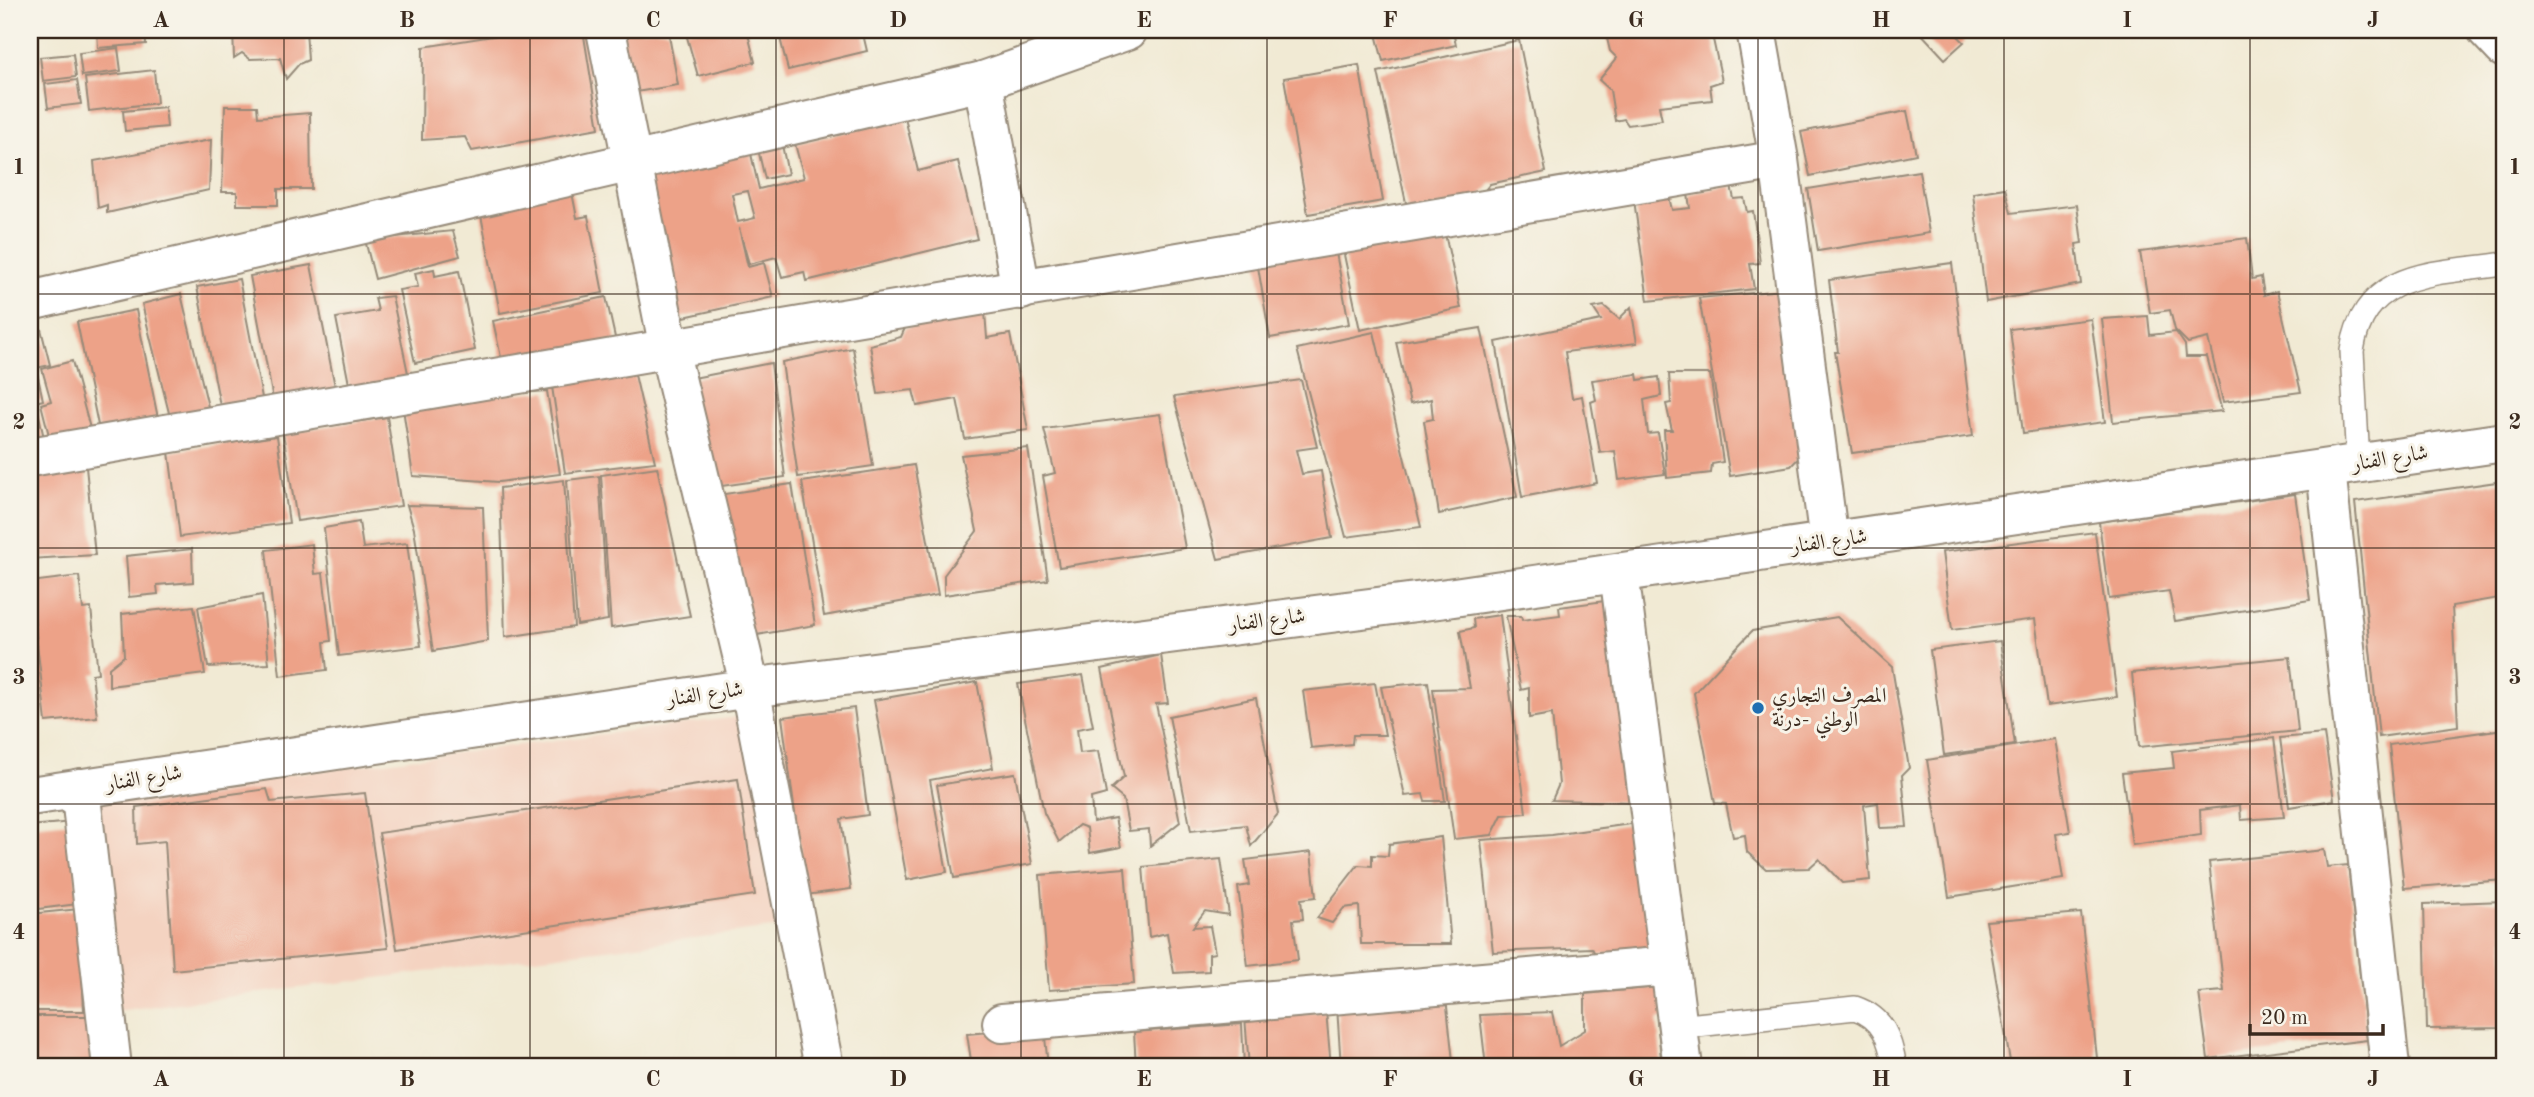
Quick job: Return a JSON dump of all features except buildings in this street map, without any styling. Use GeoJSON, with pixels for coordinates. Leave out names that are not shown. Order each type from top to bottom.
{"type":"FeatureCollection","features":[{"type":"Feature","properties":{"kind":"street"},"geometry":{"type":"LineString","coordinates":[[606,30],[669,349],[750,688],[824,1067]]}},
{"type":"Feature","properties":{"kind":"street"},"geometry":{"type":"LineString","coordinates":[[30,301],[983,81],[1128,30]]}},
{"type":"Feature","properties":{"kind":"street"},"geometry":{"type":"LineString","coordinates":[[1756,30],[1779,159],[1829,541]]}},
{"type":"Feature","properties":{"kind":"street"},"geometry":{"type":"LineString","coordinates":[[2487,30],[2504,48]]}},
{"type":"Feature","properties":{"kind":"street"},"geometry":{"type":"LineString","coordinates":[[983,81],[1021,290]]}},
{"type":"Feature","properties":{"kind":"street"},"geometry":{"type":"LineString","coordinates":[[30,457],[1779,159]]}},
{"type":"Feature","properties":{"kind":"street","name":"شارع الفنار"},"geometry":{"type":"LineString","coordinates":[[30,796],[750,688],[1447,598],[2504,442]]}},
{"type":"Feature","properties":{"kind":"street"},"geometry":{"type":"LineString","coordinates":[[2342,466],[2390,1067]]}},
{"type":"Feature","properties":{"kind":"street"},"geometry":{"type":"LineString","coordinates":[[1619,573],[1683,1067]]}},
{"type":"Feature","properties":{"kind":"street"},"geometry":{"type":"LineString","coordinates":[[80,788],[112,1067]]}},
{"type":"Feature","properties":{"kind":"street"},"geometry":{"type":"LineString","coordinates":[[1002,1023],[1670,966]]}},
{"type":"Feature","properties":{"kind":"lane"},"geometry":{"type":"LineString","coordinates":[[2342,466],[2354,333],[2371,302],[2384,290],[2416,277],[2504,264]]}},
{"type":"Feature","properties":{"kind":"lane"},"geometry":{"type":"LineString","coordinates":[[1678,1027],[1855,1008],[1868,1013],[1881,1025],[1890,1040],[1895,1067]]}},
{"type":"Feature","properties":{"kind":"shaded area"},"geometry":{"type":"Polygon","coordinates":[[[769,713],[796,925],[100,1013],[72,802],[769,713]]]}},
{"type":"Feature","properties":{"kind":"place","name":"المصرف التجاري الوطني -درنة"},"geometry":{"type":"Point","coordinates":[1758,708]}}]}
